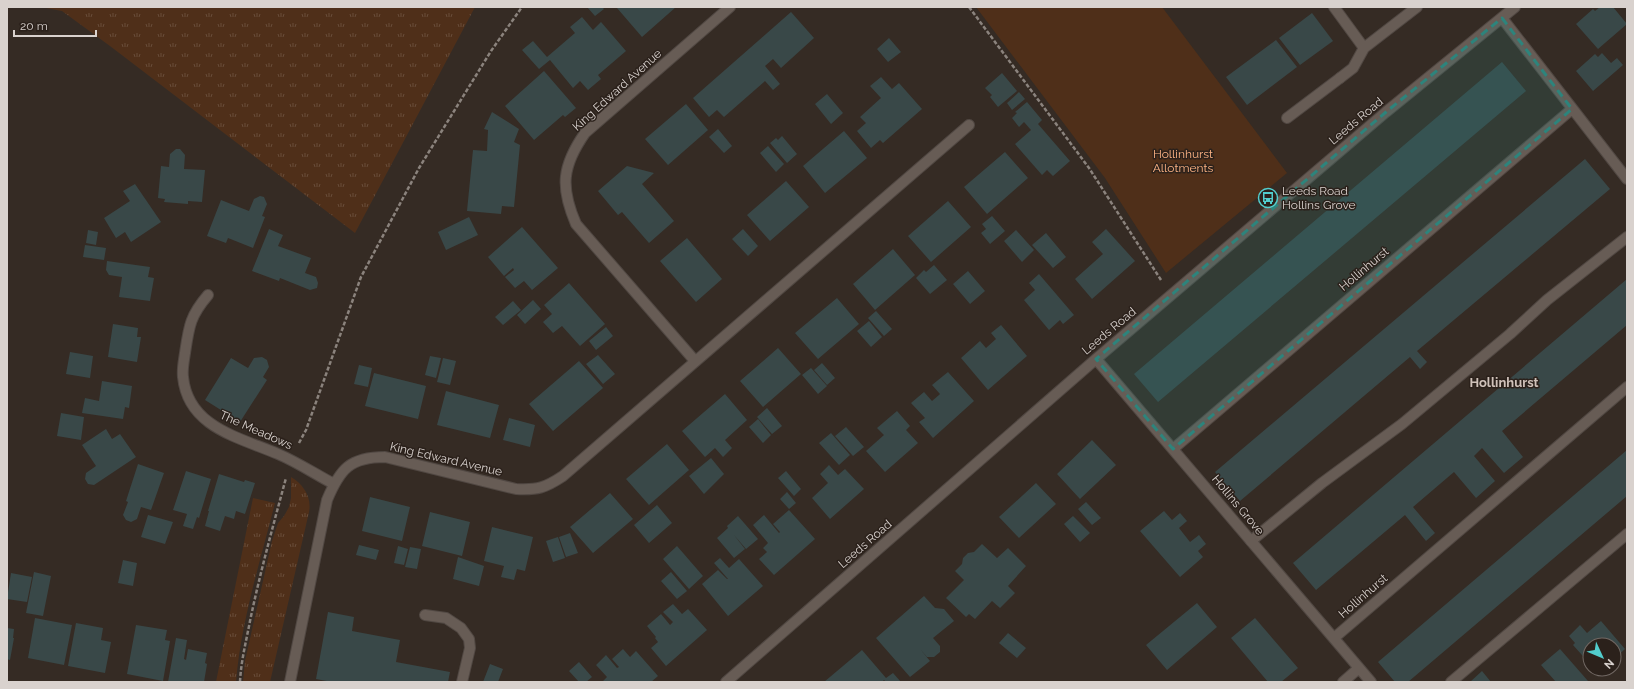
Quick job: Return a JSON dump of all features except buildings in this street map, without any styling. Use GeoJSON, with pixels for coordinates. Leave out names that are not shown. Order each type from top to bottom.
{"type":"FeatureCollection","features":[{"type":"Feature","properties":{"kind":"street","name":"King Edward Avenue"},"geometry":{"type":"LineString","coordinates":[[695,361],[576,224],[568,206],[565,187],[567,167],[574,149],[585,133],[730,7]]}},
{"type":"Feature","properties":{"kind":"street"},"geometry":{"type":"LineString","coordinates":[[1334,7],[1364,48]]}},
{"type":"Feature","properties":{"kind":"street"},"geometry":{"type":"LineString","coordinates":[[1287,118],[1353,68],[1364,48],[1417,7]]}},
{"type":"Feature","properties":{"kind":"street","name":"Leeds Road"},"geometry":{"type":"LineString","coordinates":[[726,682],[1096,359],[1386,112],[1515,7]]}},
{"type":"Feature","properties":{"kind":"street"},"geometry":{"type":"LineString","coordinates":[[1502,18],[1627,179]]}},
{"type":"Feature","properties":{"kind":"street","name":"Hollinhurst"},"geometry":{"type":"LineString","coordinates":[[1173,449],[1572,109]]}},
{"type":"Feature","properties":{"kind":"street","name":"King Edward Avenue"},"geometry":{"type":"LineString","coordinates":[[290,682],[327,500],[342,471],[354,461],[370,457],[385,457],[516,489],[533,490],[549,486],[563,476],[969,125]]}},
{"type":"Feature","properties":{"kind":"street"},"geometry":{"type":"LineString","coordinates":[[1252,541],[1322,483],[1402,424],[1510,334],[1547,300],[1627,238]]}},
{"type":"Feature","properties":{"kind":"street","name":"The Meadows"},"geometry":{"type":"LineString","coordinates":[[208,295],[196,308],[189,324],[182,375],[186,395],[197,413],[213,426],[291,460],[334,484]]}},
{"type":"Feature","properties":{"kind":"street","name":"Hollins Grove"},"geometry":{"type":"LineString","coordinates":[[1096,359],[1371,682]]}},
{"type":"Feature","properties":{"kind":"street","name":"Hollinhurst"},"geometry":{"type":"LineString","coordinates":[[1334,638],[1627,387]]}},
{"type":"Feature","properties":{"kind":"street"},"geometry":{"type":"LineString","coordinates":[[1451,682],[1627,534]]}},
{"type":"Feature","properties":{"kind":"street"},"geometry":{"type":"LineString","coordinates":[[425,615],[446,618],[461,628],[469,639],[470,648],[462,682]]}},
{"type":"Feature","properties":{"kind":"street"},"geometry":{"type":"LineString","coordinates":[[1343,682],[1359,668]]}},
{"type":"Feature","properties":{"kind":"path"},"geometry":{"type":"LineString","coordinates":[[240,682],[241,664],[253,606],[271,529],[291,460],[306,430],[361,277],[419,168],[491,51],[522,7]]}},
{"type":"Feature","properties":{"kind":"path"},"geometry":{"type":"LineString","coordinates":[[969,7],[1089,168],[1156,276],[1173,294]]}},
{"type":"Feature","properties":{"kind":"highlighted area"},"geometry":{"type":"Polygon","coordinates":[[[1502,18],[1572,109],[1173,449],[1096,359],[1386,112],[1502,18]]]}},
{"type":"Feature","properties":{"kind":"green space"},"geometry":{"type":"Polygon","coordinates":[[[41,7],[475,7],[355,233],[62,11],[41,7]]]}},
{"type":"Feature","properties":{"kind":"green space","name":"Hollinhurst Allotments"},"geometry":{"type":"Polygon","coordinates":[[[976,7],[1162,7],[1287,173],[1166,273],[1105,178],[976,7]]]}},
{"type":"Feature","properties":{"kind":"green space"},"geometry":{"type":"Polygon","coordinates":[[[291,477],[303,487],[308,496],[310,506],[270,682],[243,682],[245,661],[272,541],[278,523],[289,507],[291,498],[291,477]]]}},
{"type":"Feature","properties":{"kind":"green space"},"geometry":{"type":"Polygon","coordinates":[[[253,498],[275,503],[257,570],[242,637],[236,682],[216,682],[253,498]]]}},
{"type":"Feature","properties":{"kind":"place","name":"Leeds Road Hollins Grove"},"geometry":{"type":"Point","coordinates":[1268,198]}},
{"type":"Feature","properties":{"kind":"district","name":"Hollinhurst"},"geometry":{"type":"Point","coordinates":[1504,382]}}]}
